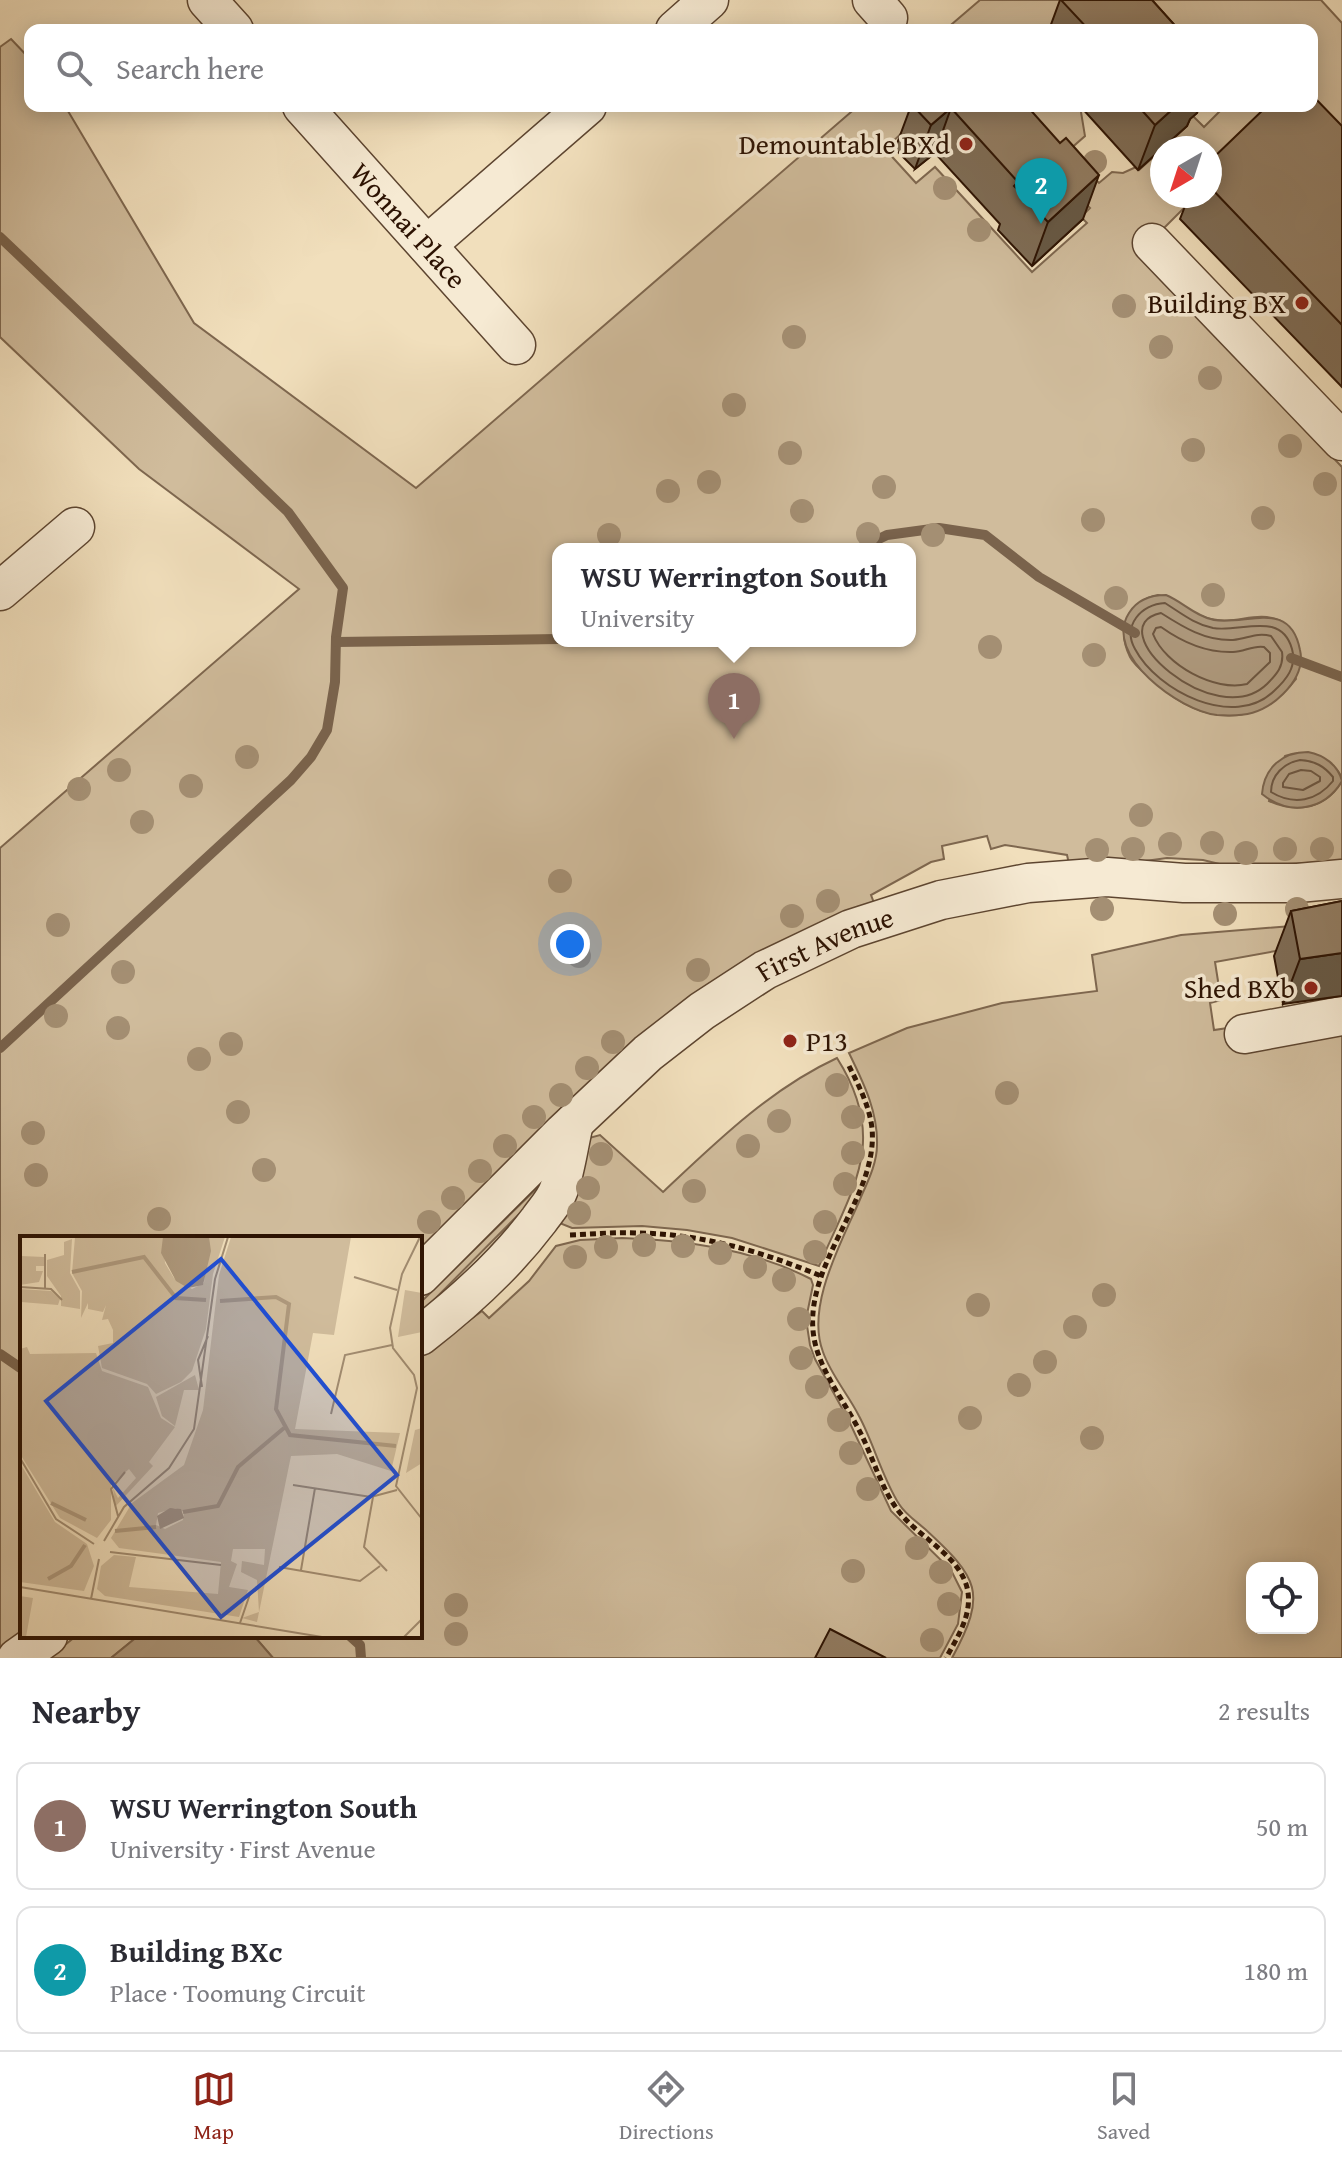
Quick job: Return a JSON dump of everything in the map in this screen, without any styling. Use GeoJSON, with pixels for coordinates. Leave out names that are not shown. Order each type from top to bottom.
{"type":"FeatureCollection","features":[{"type":"Feature","properties":{"kind":"street"},"geometry":{"type":"LineString","coordinates":[[207,0],[229,24]]}},
{"type":"Feature","properties":{"kind":"street"},"geometry":{"type":"LineString","coordinates":[[682,24],[709,0]]}},
{"type":"Feature","properties":{"kind":"street","name":"Wonnai Place"},"geometry":{"type":"LineString","coordinates":[[307,112],[516,345]]}},
{"type":"Feature","properties":{"kind":"street"},"geometry":{"type":"LineString","coordinates":[[427,245],[580,112]]}},
{"type":"Feature","properties":{"kind":"street"},"geometry":{"type":"LineString","coordinates":[[1152,243],[1342,441]]}},
{"type":"Feature","properties":{"kind":"street"},"geometry":{"type":"LineString","coordinates":[[0,591],[75,527]]}},
{"type":"Feature","properties":{"kind":"street","name":"First Avenue"},"geometry":{"type":"LineString","coordinates":[[422,1274],[648,1053],[702,1011],[765,970],[851,929],[901,911],[1028,883],[1107,877],[1184,883],[1298,883],[1342,879]]}},
{"type":"Feature","properties":{"kind":"street"},"geometry":{"type":"LineString","coordinates":[[1244,1034],[1342,1016]]}},
{"type":"Feature","properties":{"kind":"street"},"geometry":{"type":"LineString","coordinates":[[422,1334],[456,1308],[522,1243],[552,1203],[559,1189],[574,1123]]}},
{"type":"Feature","properties":{"kind":"street"},"geometry":{"type":"LineString","coordinates":[[17,1658],[45,1638]]}},
{"type":"Feature","properties":{"kind":"path"},"geometry":{"type":"LineString","coordinates":[[849,1066],[868,1108],[872,1130],[871,1153],[821,1276],[812,1313],[816,1349],[898,1511],[955,1566],[966,1584],[969,1600],[966,1618],[946,1658]]}},
{"type":"Feature","properties":{"kind":"path"},"geometry":{"type":"LineString","coordinates":[[564,1235],[641,1232],[699,1238],[759,1253],[821,1276]]}},
{"type":"Feature","properties":{"kind":"shaded area"},"geometry":{"type":"Polygon","coordinates":[[[980,0],[1078,0],[1052,24],[952,24],[980,0]]]}},
{"type":"Feature","properties":{"kind":"shaded area"},"geometry":{"type":"Polygon","coordinates":[[[1146,0],[1321,0],[1342,23],[1342,189],[1268,112],[1318,112],[1318,24],[1126,24],[1146,0]]]}},
{"type":"Feature","properties":{"kind":"shaded area"},"geometry":{"type":"Polygon","coordinates":[[[11,39],[24,53],[24,112],[69,112],[194,323],[416,488],[851,112],[918,112],[910,125],[885,149],[916,183],[935,167],[1032,272],[1087,223],[1081,217],[1090,208],[1072,190],[1089,173],[1099,183],[1112,172],[1123,173],[1136,167],[1139,170],[1150,160],[1150,208],[1184,208],[1138,254],[1342,467],[1342,778],[1332,765],[1318,756],[1301,753],[1285,756],[1269,801],[1290,807],[1310,806],[1328,797],[1342,781],[1342,861],[1232,867],[1203,860],[1167,858],[1069,864],[1067,855],[1005,845],[991,849],[987,836],[942,846],[944,859],[931,862],[871,895],[874,903],[842,914],[422,1252],[422,1236],[20,1236],[20,1637],[0,1651],[0,848],[299,589],[139,469],[0,337],[0,47],[11,39]],[[1158,595],[1139,603],[1132,610],[1125,627],[1124,636],[1130,657],[1173,697],[1191,707],[1228,716],[1264,707],[1296,679],[1281,621],[1263,617],[1220,620],[1197,614],[1158,595]]]}},
{"type":"Feature","properties":{"kind":"shaded area"},"geometry":{"type":"Polygon","coordinates":[[[976,112],[1081,112],[1085,136],[1036,179],[976,112]]]}},
{"type":"Feature","properties":{"kind":"shaded area"},"geometry":{"type":"Polygon","coordinates":[[[1219,112],[1261,112],[1272,123],[1222,171],[1222,136],[1176,136],[1193,116],[1204,127],[1219,112]]]}},
{"type":"Feature","properties":{"kind":"shaded area"},"geometry":{"type":"Polygon","coordinates":[[[1304,925],[1342,939],[1215,962],[1221,1000],[1210,1003],[1214,1030],[1241,1026],[1342,1026],[1342,1658],[952,1658],[970,1617],[972,1587],[957,1561],[899,1504],[859,1416],[823,1352],[819,1334],[822,1294],[877,1152],[872,1109],[849,1053],[907,1028],[1002,1003],[1097,991],[1092,955],[1181,935],[1304,925]]]}},
{"type":"Feature","properties":{"kind":"shaded area"},"geometry":{"type":"Polygon","coordinates":[[[837,1058],[853,1087],[861,1114],[863,1139],[853,1187],[819,1266],[732,1238],[687,1230],[642,1226],[572,1228],[557,1222],[589,1138],[600,1135],[663,1192],[766,1101],[837,1058]]]}},
{"type":"Feature","properties":{"kind":"shaded area"},"geometry":{"type":"Polygon","coordinates":[[[540,1185],[542,1187],[541,1192],[422,1312],[422,1301],[540,1185]]]}},
{"type":"Feature","properties":{"kind":"shaded area"},"geometry":{"type":"Polygon","coordinates":[[[622,1238],[718,1248],[766,1260],[811,1279],[813,1285],[806,1319],[815,1359],[849,1421],[891,1511],[951,1570],[962,1592],[958,1624],[940,1658],[273,1658],[256,1638],[422,1638],[422,1349],[452,1333],[482,1311],[489,1318],[529,1281],[556,1246],[580,1240],[622,1238]]]}},
{"type":"Feature","properties":{"kind":"shaded area"},"geometry":{"type":"Polygon","coordinates":[[[74,1638],[136,1638],[111,1658],[49,1658],[74,1638]]]}},
{"type":"Feature","properties":{"kind":"water"},"geometry":{"type":"Polygon","coordinates":[[[1166,595],[1214,620],[1265,618],[1287,624],[1295,634],[1300,650],[1298,674],[1283,694],[1253,713],[1217,715],[1184,703],[1149,678],[1135,663],[1126,646],[1124,629],[1129,613],[1150,597],[1166,595]]]}},
{"type":"Feature","properties":{"kind":"water"},"geometry":{"type":"Polygon","coordinates":[[[1308,752],[1325,758],[1337,770],[1342,781],[1335,791],[1326,799],[1305,807],[1283,805],[1262,794],[1266,776],[1276,763],[1290,755],[1308,752]]]}},
{"type":"Feature","properties":{"kind":"water"},"geometry":{"type":"Polygon","coordinates":[[[136,1638],[256,1638],[273,1658],[111,1658],[136,1638]]]}},
{"type":"Feature","properties":{"kind":"building"},"geometry":{"type":"Polygon","coordinates":[[[1061,0],[1152,0],[1174,24],[1083,24],[1061,0]]]}},
{"type":"Feature","properties":{"kind":"building"},"geometry":{"type":"Polygon","coordinates":[[[1318,101],[1342,126],[1342,325],[1222,200],[1222,149],[1261,112],[1318,112],[1318,101]]]}},
{"type":"Feature","properties":{"kind":"building"},"geometry":{"type":"Polygon","coordinates":[[[919,112],[946,112],[931,125],[919,112]]]}},
{"type":"Feature","properties":{"kind":"building"},"geometry":{"type":"Polygon","coordinates":[[[955,112],[1032,112],[1060,143],[1066,138],[1099,175],[1048,222],[1014,186],[1018,182],[955,112]]]}},
{"type":"Feature","properties":{"kind":"building"},"geometry":{"type":"Polygon","coordinates":[[[1143,112],[1169,112],[1155,125],[1143,112]]]}},
{"type":"Feature","properties":{"kind":"building"},"geometry":{"type":"Polygon","coordinates":[[[1342,901],[1342,953],[1300,959],[1291,911],[1342,901]]]}},
{"type":"Feature","properties":{"kind":"building"},"geometry":{"type":"Polygon","coordinates":[[[830,1629],[886,1658],[815,1658],[830,1629]]]}},
{"type":"Feature","properties":{"kind":"waterway"},"geometry":{"type":"LineString","coordinates":[[0,237],[288,512],[343,588],[336,637],[335,682],[327,730],[311,757],[291,780],[0,1048]]}},
{"type":"Feature","properties":{"kind":"waterway"},"geometry":{"type":"LineString","coordinates":[[870,543],[887,535],[939,528],[985,535],[1039,577],[1135,633]]}},
{"type":"Feature","properties":{"kind":"waterway"},"geometry":{"type":"LineString","coordinates":[[336,642],[552,639]]}},
{"type":"Feature","properties":{"kind":"waterway"},"geometry":{"type":"LineString","coordinates":[[1291,658],[1342,677]]}},
{"type":"Feature","properties":{"kind":"waterway"},"geometry":{"type":"LineString","coordinates":[[0,1354],[20,1368]]}},
{"type":"Feature","properties":{"kind":"waterway"},"geometry":{"type":"LineString","coordinates":[[352,1638],[360,1645],[361,1658]]}},
{"type":"Feature","properties":{"kind":"place","name":"Demountable BXd"},"geometry":{"type":"Point","coordinates":[966,144]}},
{"type":"Feature","properties":{"kind":"place","name":"Building BXc"},"geometry":{"type":"Point","coordinates":[1041,224]}},
{"type":"Feature","properties":{"kind":"place","name":"Building BX"},"geometry":{"type":"Point","coordinates":[1302,303]}},
{"type":"Feature","properties":{"kind":"place","name":"WSU Werrington South"},"geometry":{"type":"Point","coordinates":[734,739]}},
{"type":"Feature","properties":{"kind":"place","name":"Shed BXb"},"geometry":{"type":"Point","coordinates":[1311,988]}},
{"type":"Feature","properties":{"kind":"place","name":"P13"},"geometry":{"type":"Point","coordinates":[790,1041]}}]}
